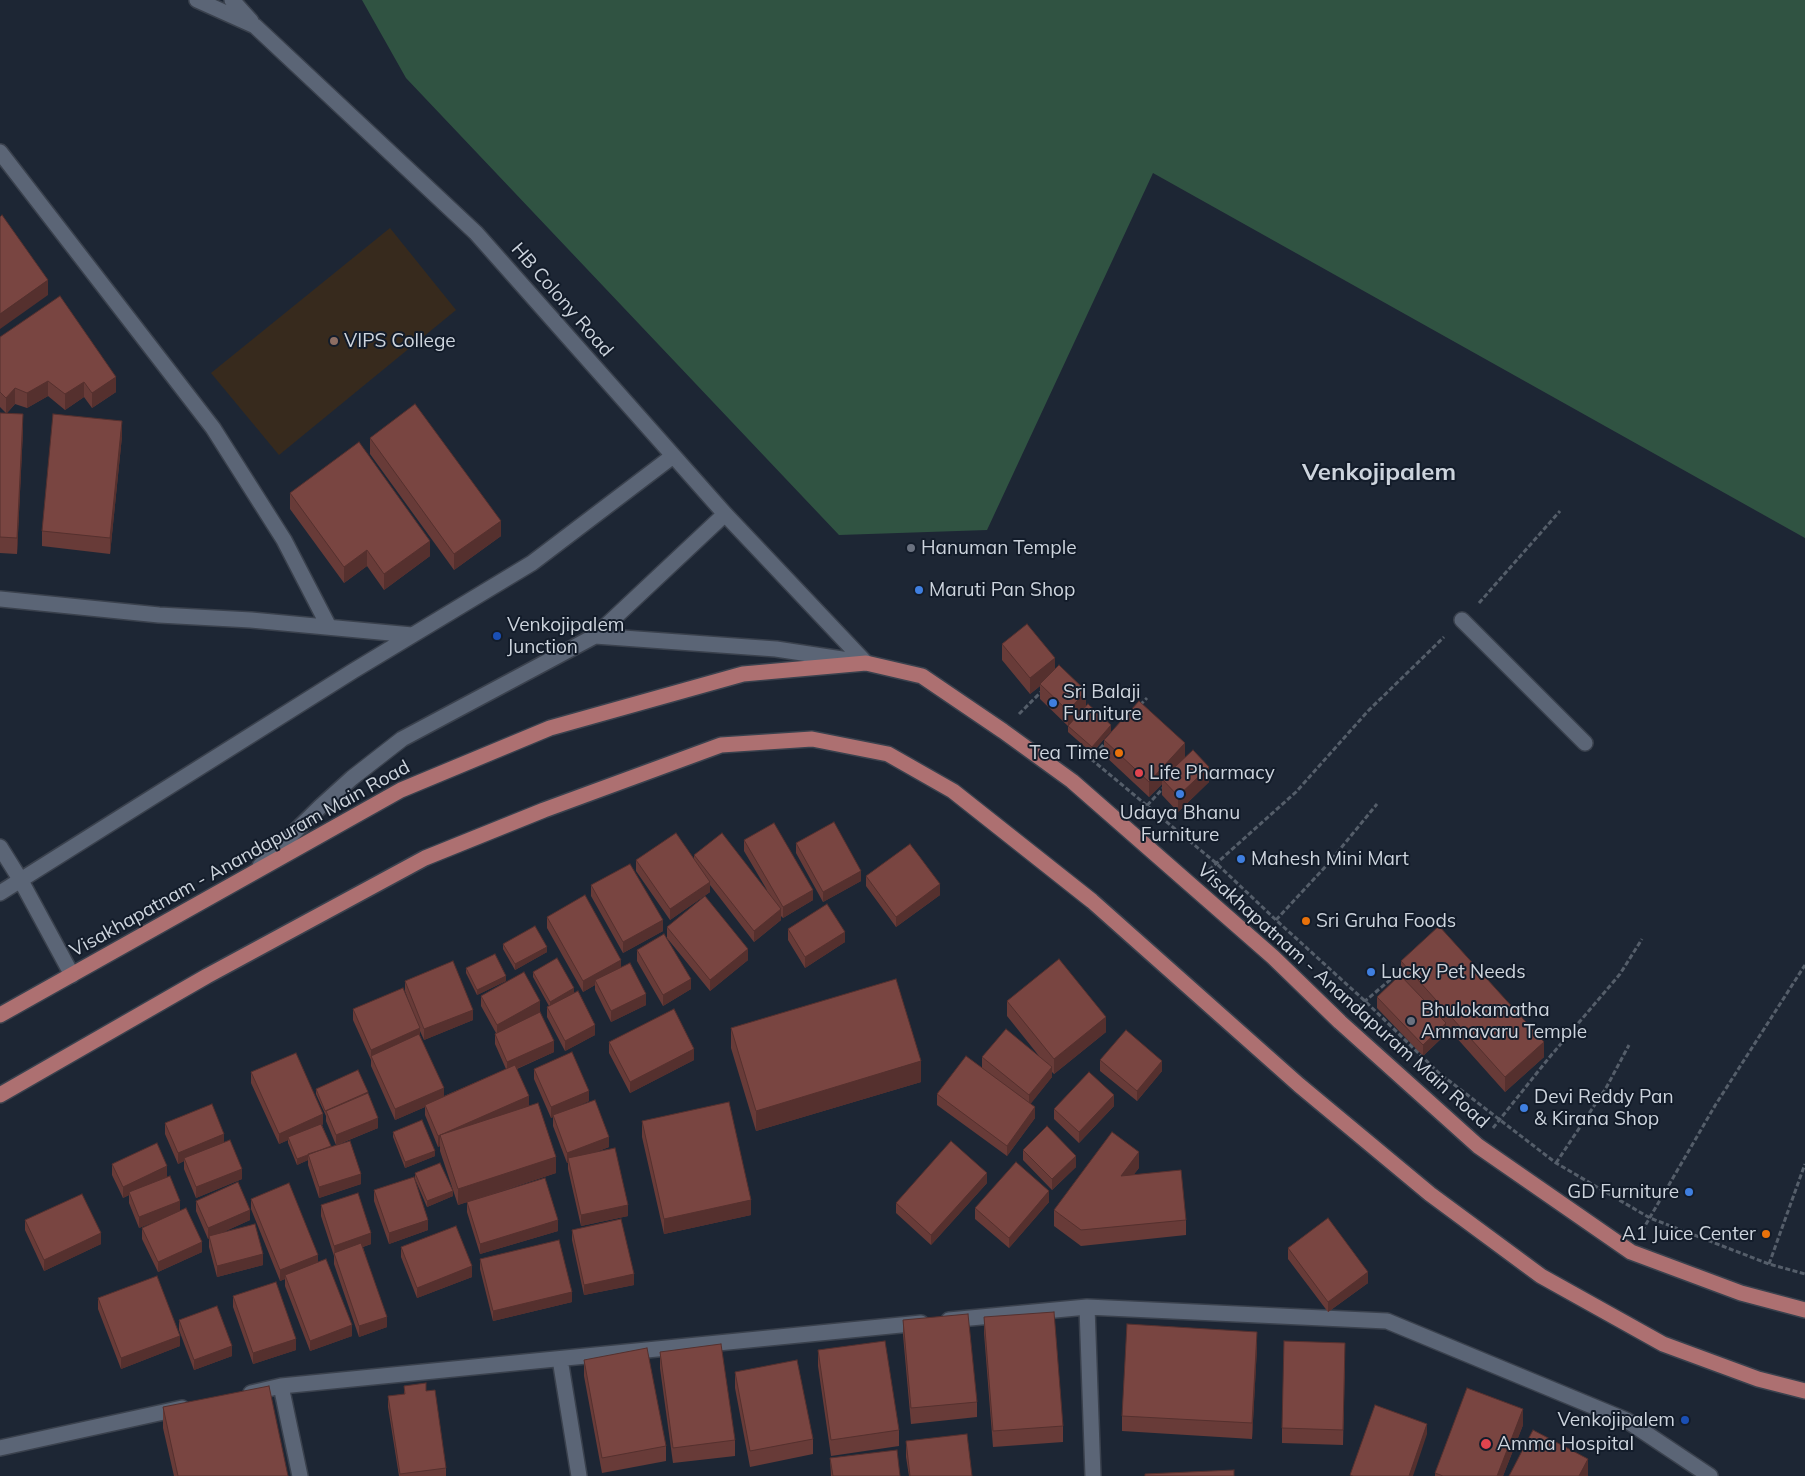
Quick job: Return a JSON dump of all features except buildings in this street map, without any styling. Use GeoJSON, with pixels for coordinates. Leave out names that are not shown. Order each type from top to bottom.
{"type":"FeatureCollection","features":[{"type":"Feature","properties":{"kind":"main road","name":"Visakhapatnam - Anandapuram Main Road"},"geometry":{"type":"LineString","coordinates":[[0,1016],[401,790],[550,728],[743,674],[866,663],[922,676],[1003,731],[1072,782],[1126,827],[1273,957],[1340,1022],[1478,1146],[1631,1252],[1741,1293],[1805,1310]]}},
{"type":"Feature","properties":{"kind":"main road"},"geometry":{"type":"LineString","coordinates":[[0,1095],[208,976],[425,858],[544,810],[721,746],[812,739],[888,754],[953,791],[1092,901],[1299,1085],[1416,1182],[1541,1276],[1663,1344],[1758,1379],[1805,1391]]}},
{"type":"Feature","properties":{"kind":"street","name":"HB Colony Road"},"geometry":{"type":"LineString","coordinates":[[197,0],[255,26],[476,233],[725,514],[866,663]]}},
{"type":"Feature","properties":{"kind":"street"},"geometry":{"type":"LineString","coordinates":[[232,0],[255,26]]}},
{"type":"Feature","properties":{"kind":"street"},"geometry":{"type":"LineString","coordinates":[[0,152],[212,428],[284,540],[329,627]]}},
{"type":"Feature","properties":{"kind":"street"},"geometry":{"type":"LineString","coordinates":[[0,893],[412,635],[532,564],[673,456]]}},
{"type":"Feature","properties":{"kind":"street"},"geometry":{"type":"LineString","coordinates":[[254,872],[352,778],[402,739],[595,636],[725,514]]}},
{"type":"Feature","properties":{"kind":"street"},"geometry":{"type":"LineString","coordinates":[[0,599],[159,615],[251,620],[412,635]]}},
{"type":"Feature","properties":{"kind":"street"},"geometry":{"type":"LineString","coordinates":[[1462,620],[1585,743]]}},
{"type":"Feature","properties":{"kind":"street"},"geometry":{"type":"LineString","coordinates":[[595,636],[776,649],[866,663]]}},
{"type":"Feature","properties":{"kind":"street"},"geometry":{"type":"LineString","coordinates":[[0,847],[20,879],[72,975]]}},
{"type":"Feature","properties":{"kind":"street"},"geometry":{"type":"LineString","coordinates":[[1087,1307],[1094,1476]]}},
{"type":"Feature","properties":{"kind":"street"},"geometry":{"type":"LineString","coordinates":[[233,1397],[281,1386],[1087,1307],[1387,1322],[1626,1420],[1710,1476]]}},
{"type":"Feature","properties":{"kind":"street"},"geometry":{"type":"LineString","coordinates":[[560,1359],[578,1476]]}},
{"type":"Feature","properties":{"kind":"street"},"geometry":{"type":"LineString","coordinates":[[281,1386],[300,1476]]}},
{"type":"Feature","properties":{"kind":"street"},"geometry":{"type":"LineString","coordinates":[[0,1448],[194,1406]]}},
{"type":"Feature","properties":{"kind":"path"},"geometry":{"type":"LineString","coordinates":[[1192,886],[1296,792],[1368,711],[1487,596],[1560,511]]}},
{"type":"Feature","properties":{"kind":"path"},"geometry":{"type":"LineString","coordinates":[[1003,731],[1042,692]]}},
{"type":"Feature","properties":{"kind":"path"},"geometry":{"type":"LineString","coordinates":[[1135,710],[1147,698]]}},
{"type":"Feature","properties":{"kind":"path"},"geometry":{"type":"LineString","coordinates":[[1072,782],[1110,738]]}},
{"type":"Feature","properties":{"kind":"path"},"geometry":{"type":"LineString","coordinates":[[1091,759],[1216,863],[1365,1001],[1439,1073],[1556,1163],[1650,1218],[1769,1264],[1805,1274]]}},
{"type":"Feature","properties":{"kind":"path"},"geometry":{"type":"LineString","coordinates":[[1126,827],[1166,784]]}},
{"type":"Feature","properties":{"kind":"path"},"geometry":{"type":"LineString","coordinates":[[1276,920],[1327,865],[1377,804]]}},
{"type":"Feature","properties":{"kind":"path"},"geometry":{"type":"LineString","coordinates":[[1478,1146],[1620,974],[1642,939]]}},
{"type":"Feature","properties":{"kind":"path"},"geometry":{"type":"LineString","coordinates":[[1631,1252],[1716,1104],[1805,965]]}},
{"type":"Feature","properties":{"kind":"path"},"geometry":{"type":"LineString","coordinates":[[1340,1022],[1403,968]]}},
{"type":"Feature","properties":{"kind":"path"},"geometry":{"type":"LineString","coordinates":[[1556,1163],[1606,1088],[1629,1045]]}},
{"type":"Feature","properties":{"kind":"path"},"geometry":{"type":"LineString","coordinates":[[1769,1264],[1805,1164]]}},
{"type":"Feature","properties":{"kind":"shaded area","name":"VIPS College"},"geometry":{"type":"Polygon","coordinates":[[[390,228],[456,310],[279,455],[211,373],[390,228]]]}},
{"type":"Feature","properties":{"kind":"green space"},"geometry":{"type":"Polygon","coordinates":[[[362,0],[1805,0],[1805,538],[1153,173],[987,530],[839,535],[406,78],[362,0]]]}},
{"type":"Feature","properties":{"kind":"place","name":"VIPS College"},"geometry":{"type":"Point","coordinates":[334,341]}},
{"type":"Feature","properties":{"kind":"place","name":"Hanuman Temple"},"geometry":{"type":"Point","coordinates":[911,548]}},
{"type":"Feature","properties":{"kind":"place","name":"Maruti Pan Shop"},"geometry":{"type":"Point","coordinates":[919,590]}},
{"type":"Feature","properties":{"kind":"place","name":"Venkojipalem Junction"},"geometry":{"type":"Point","coordinates":[497,636]}},
{"type":"Feature","properties":{"kind":"place","name":"Sri Balaji Furniture"},"geometry":{"type":"Point","coordinates":[1053,703]}},
{"type":"Feature","properties":{"kind":"place","name":"Tea Time"},"geometry":{"type":"Point","coordinates":[1119,753]}},
{"type":"Feature","properties":{"kind":"place","name":"Life Pharmacy"},"geometry":{"type":"Point","coordinates":[1139,773]}},
{"type":"Feature","properties":{"kind":"place","name":"Udaya Bhanu Furniture"},"geometry":{"type":"Point","coordinates":[1180,794]}},
{"type":"Feature","properties":{"kind":"place","name":"Mahesh Mini Mart"},"geometry":{"type":"Point","coordinates":[1241,859]}},
{"type":"Feature","properties":{"kind":"place","name":"Sri Gruha Foods"},"geometry":{"type":"Point","coordinates":[1306,921]}},
{"type":"Feature","properties":{"kind":"place","name":"Lucky Pet Needs"},"geometry":{"type":"Point","coordinates":[1371,972]}},
{"type":"Feature","properties":{"kind":"place","name":"Bhulokamatha Ammavaru Temple"},"geometry":{"type":"Point","coordinates":[1411,1021]}},
{"type":"Feature","properties":{"kind":"place","name":"Devi Reddy Pan & Kirana Shop"},"geometry":{"type":"Point","coordinates":[1524,1108]}},
{"type":"Feature","properties":{"kind":"place","name":"GD Furniture"},"geometry":{"type":"Point","coordinates":[1689,1192]}},
{"type":"Feature","properties":{"kind":"place","name":"A1 Juice Center"},"geometry":{"type":"Point","coordinates":[1766,1234]}},
{"type":"Feature","properties":{"kind":"place","name":"Venkojipalem"},"geometry":{"type":"Point","coordinates":[1685,1420]}},
{"type":"Feature","properties":{"kind":"place","name":"Amma Hospital"},"geometry":{"type":"Point","coordinates":[1486,1444]}},
{"type":"Feature","properties":{"kind":"district","name":"Venkojipalem"},"geometry":{"type":"Point","coordinates":[1379,473]}}]}
